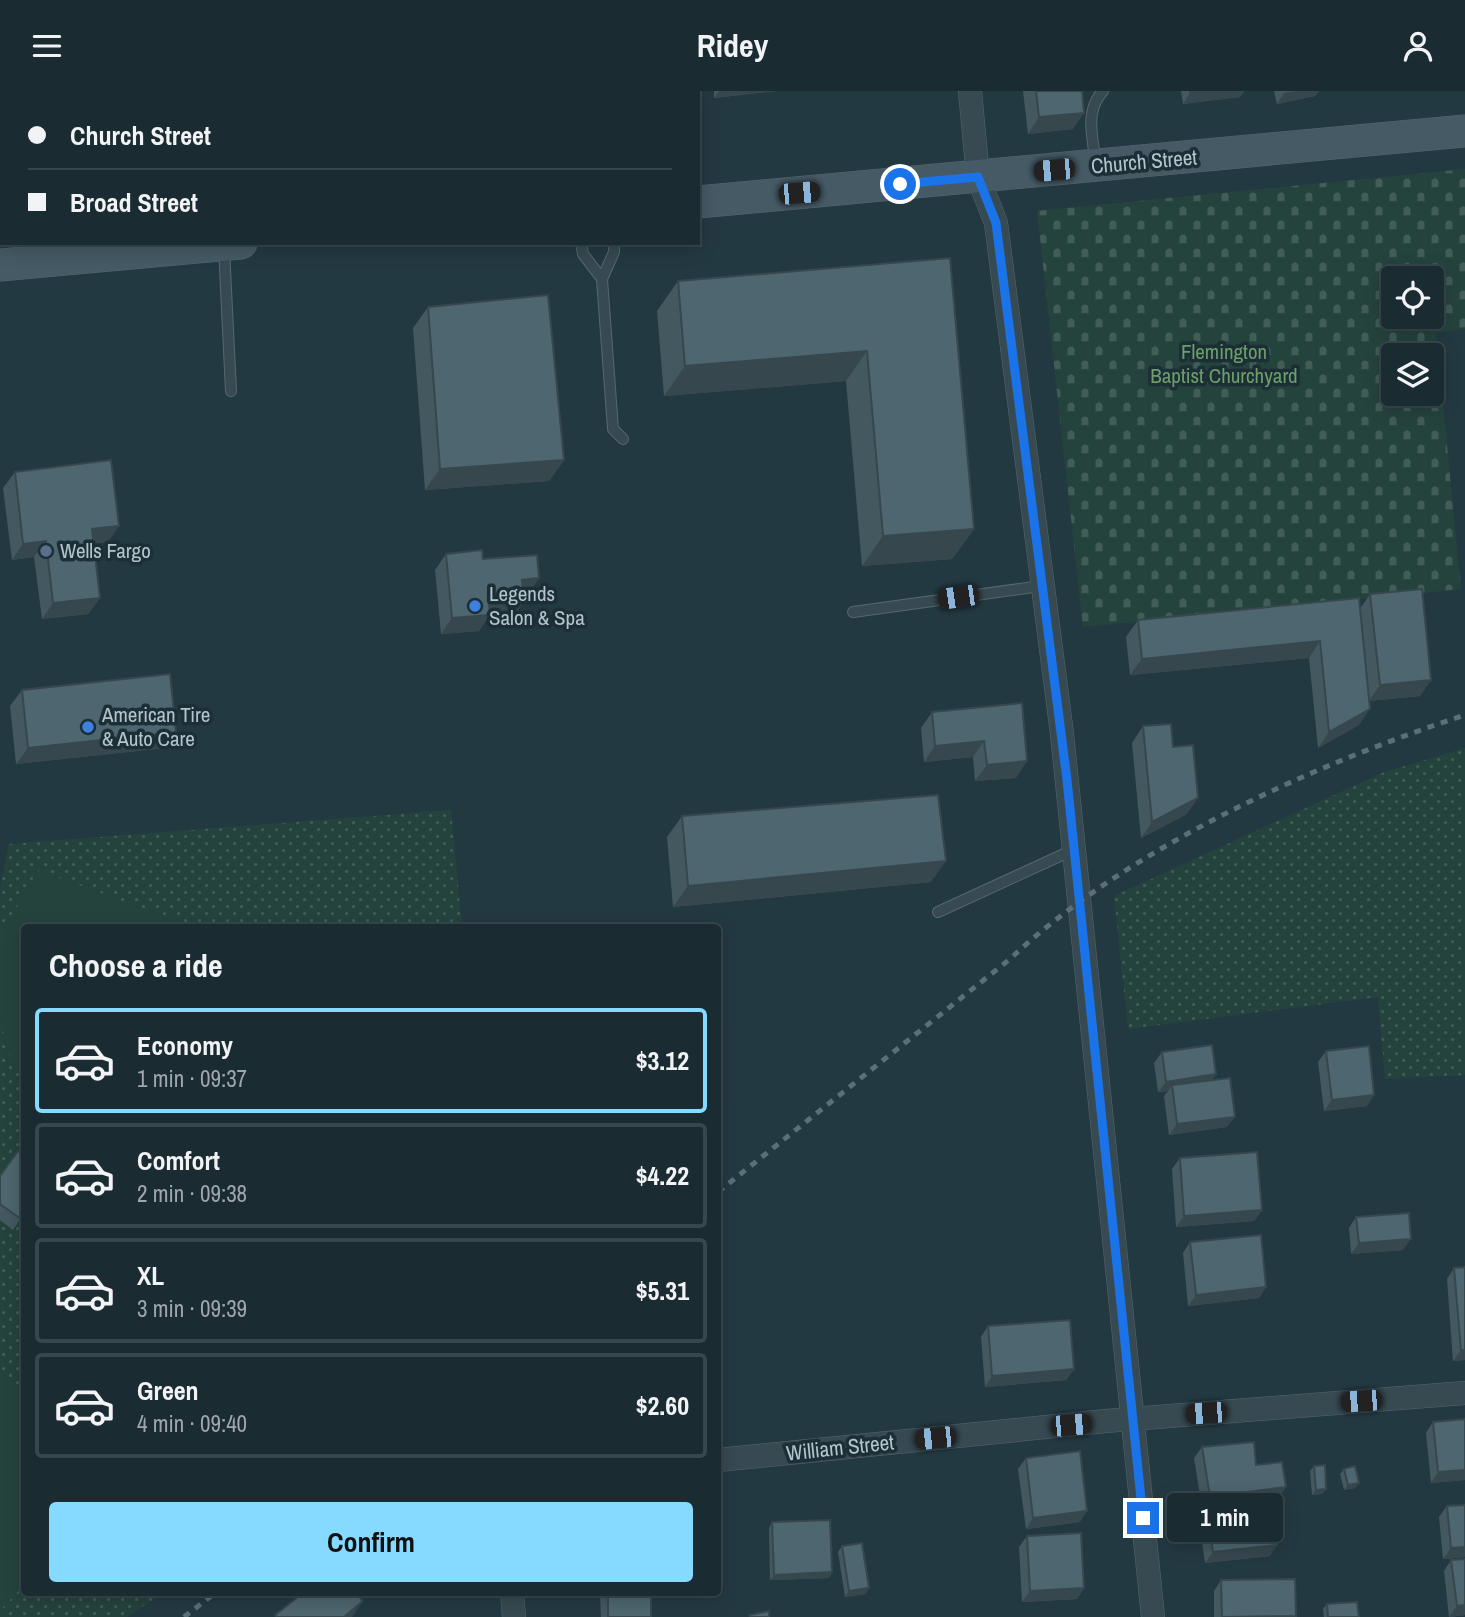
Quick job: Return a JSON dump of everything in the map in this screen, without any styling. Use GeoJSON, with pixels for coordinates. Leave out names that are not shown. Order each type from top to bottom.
{"type":"FeatureCollection","features":[{"type":"Feature","properties":{"kind":"street"},"geometry":{"type":"LineString","coordinates":[[970,91],[978,177],[996,223],[1075,849],[1153,1617]]}},
{"type":"Feature","properties":{"kind":"street","name":"Church Street"},"geometry":{"type":"LineString","coordinates":[[700,202],[1465,131]]}},
{"type":"Feature","properties":{"kind":"street"},"geometry":{"type":"LineString","coordinates":[[0,265],[221,245]]}},
{"type":"Feature","properties":{"kind":"street","name":"William Street"},"geometry":{"type":"LineString","coordinates":[[721,1460],[1133,1419],[1465,1393]]}},
{"type":"Feature","properties":{"kind":"street"},"geometry":{"type":"LineString","coordinates":[[512,1596],[514,1617]]}},
{"type":"Feature","properties":{"kind":"lane"},"geometry":{"type":"LineString","coordinates":[[1096,167],[1091,123],[1095,100],[1103,91]]}},
{"type":"Feature","properties":{"kind":"lane"},"geometry":{"type":"LineString","coordinates":[[231,391],[232,245]]}},
{"type":"Feature","properties":{"kind":"lane"},"geometry":{"type":"LineString","coordinates":[[581,245],[583,254],[602,279]]}},
{"type":"Feature","properties":{"kind":"lane"},"geometry":{"type":"LineString","coordinates":[[614,245],[614,252],[602,279],[613,429],[623,439]]}},
{"type":"Feature","properties":{"kind":"lane"},"geometry":{"type":"LineString","coordinates":[[853,612],[1041,586]]}},
{"type":"Feature","properties":{"kind":"lane"},"geometry":{"type":"LineString","coordinates":[[938,912],[1075,849]]}},
{"type":"Feature","properties":{"kind":"green space","name":"Flemington Baptist Churchyard"},"geometry":{"type":"Polygon","coordinates":[[[1465,169],[1465,329],[1436,333],[1437,343],[1381,343],[1381,406],[1443,406],[1461,589],[1083,627],[1037,211],[1465,169]]]}},
{"type":"Feature","properties":{"kind":"green space"},"geometry":{"type":"Polygon","coordinates":[[[1465,748],[1465,1075],[1385,1079],[1378,997],[1128,1029],[1114,896],[1382,773],[1465,748]]]}},
{"type":"Feature","properties":{"kind":"green space"},"geometry":{"type":"Polygon","coordinates":[[[451,810],[462,924],[21,924],[21,1596],[158,1596],[127,1617],[0,1617],[0,888],[9,844],[451,810]]]}},
{"type":"Feature","properties":{"kind":"green space"},"geometry":{"type":"Polygon","coordinates":[[[38,870],[186,924],[21,924],[21,1070],[6,1049],[0,1015],[0,937],[38,870]]]}},
{"type":"Feature","properties":{"kind":"green space"},"geometry":{"type":"Polygon","coordinates":[[[0,1370],[21,1391],[21,1588],[0,1611],[0,1370]]]}},
{"type":"Feature","properties":{"kind":"building"},"geometry":{"type":"Polygon","coordinates":[[[1036,91],[1082,91],[1084,113],[1039,117],[1036,91]]]}},
{"type":"Feature","properties":{"kind":"building"},"geometry":{"type":"Polygon","coordinates":[[[950,258],[974,529],[883,536],[867,351],[685,366],[678,281],[950,258]]]}},
{"type":"Feature","properties":{"kind":"building"},"geometry":{"type":"Polygon","coordinates":[[[548,295],[564,460],[440,469],[428,307],[548,295]]]}},
{"type":"Feature","properties":{"kind":"building","name":"Wells Fargo"},"geometry":{"type":"Polygon","coordinates":[[[111,460],[119,526],[92,529],[100,598],[53,603],[46,541],[23,544],[15,472],[111,460]]]}},
{"type":"Feature","properties":{"kind":"building","name":"Legends Salon & Spa"},"geometry":{"type":"Polygon","coordinates":[[[482,550],[483,559],[537,555],[539,578],[522,580],[524,601],[489,604],[490,615],[452,618],[446,554],[482,550]]]}},
{"type":"Feature","properties":{"kind":"building"},"geometry":{"type":"Polygon","coordinates":[[[1422,589],[1431,680],[1380,685],[1370,594],[1422,589]]]}},
{"type":"Feature","properties":{"kind":"building"},"geometry":{"type":"Polygon","coordinates":[[[1359,598],[1370,709],[1329,732],[1320,641],[1142,659],[1138,620],[1359,598]]]}},
{"type":"Feature","properties":{"kind":"building","name":"American Tire & Auto Care"},"geometry":{"type":"Polygon","coordinates":[[[170,674],[176,732],[28,748],[22,690],[170,674]]]}},
{"type":"Feature","properties":{"kind":"building"},"geometry":{"type":"Polygon","coordinates":[[[1022,703],[1027,761],[987,765],[984,741],[935,746],[932,712],[1022,703]]]}},
{"type":"Feature","properties":{"kind":"building"},"geometry":{"type":"Polygon","coordinates":[[[1171,724],[1173,747],[1193,745],[1198,798],[1152,822],[1143,726],[1171,724]]]}},
{"type":"Feature","properties":{"kind":"building"},"geometry":{"type":"Polygon","coordinates":[[[938,795],[946,861],[688,886],[682,816],[938,795]]]}},
{"type":"Feature","properties":{"kind":"building"},"geometry":{"type":"Polygon","coordinates":[[[1212,1045],[1216,1074],[1166,1082],[1162,1052],[1212,1045]]]}},
{"type":"Feature","properties":{"kind":"building"},"geometry":{"type":"Polygon","coordinates":[[[1369,1046],[1374,1095],[1332,1100],[1326,1051],[1369,1046]]]}},
{"type":"Feature","properties":{"kind":"building"},"geometry":{"type":"Polygon","coordinates":[[[1230,1078],[1235,1117],[1177,1124],[1172,1085],[1230,1078]]]}},
{"type":"Feature","properties":{"kind":"building"},"geometry":{"type":"Polygon","coordinates":[[[18,1151],[21,1153],[21,1219],[0,1204],[0,1176],[18,1151]]]}},
{"type":"Feature","properties":{"kind":"building"},"geometry":{"type":"Polygon","coordinates":[[[1257,1152],[1262,1210],[1184,1216],[1180,1158],[1257,1152]]]}},
{"type":"Feature","properties":{"kind":"building"},"geometry":{"type":"Polygon","coordinates":[[[1409,1213],[1411,1239],[1359,1243],[1356,1217],[1409,1213]]]}},
{"type":"Feature","properties":{"kind":"building"},"geometry":{"type":"Polygon","coordinates":[[[1261,1235],[1266,1287],[1196,1295],[1190,1242],[1261,1235]]]}},
{"type":"Feature","properties":{"kind":"building"},"geometry":{"type":"Polygon","coordinates":[[[1465,1267],[1465,1350],[1461,1350],[1454,1268],[1465,1267]]]}},
{"type":"Feature","properties":{"kind":"building"},"geometry":{"type":"Polygon","coordinates":[[[1070,1320],[1074,1369],[992,1376],[988,1326],[1070,1320]]]}},
{"type":"Feature","properties":{"kind":"building"},"geometry":{"type":"Polygon","coordinates":[[[1465,1419],[1465,1470],[1438,1472],[1433,1422],[1465,1419]]]}},
{"type":"Feature","properties":{"kind":"building"},"geometry":{"type":"Polygon","coordinates":[[[1254,1442],[1256,1465],[1282,1462],[1286,1487],[1210,1497],[1202,1447],[1254,1442]]]}},
{"type":"Feature","properties":{"kind":"building"},"geometry":{"type":"Polygon","coordinates":[[[1080,1451],[1087,1511],[1033,1518],[1026,1458],[1080,1451]]]}},
{"type":"Feature","properties":{"kind":"building"},"geometry":{"type":"Polygon","coordinates":[[[1325,1465],[1326,1489],[1316,1490],[1314,1466],[1325,1465]]]}},
{"type":"Feature","properties":{"kind":"building"},"geometry":{"type":"Polygon","coordinates":[[[1355,1466],[1359,1483],[1348,1485],[1344,1469],[1355,1466]]]}},
{"type":"Feature","properties":{"kind":"building"},"geometry":{"type":"Polygon","coordinates":[[[1465,1505],[1465,1547],[1451,1548],[1447,1506],[1465,1505]]]}},
{"type":"Feature","properties":{"kind":"building"},"geometry":{"type":"Polygon","coordinates":[[[1274,1516],[1277,1545],[1213,1552],[1209,1524],[1274,1516]]]}},
{"type":"Feature","properties":{"kind":"building"},"geometry":{"type":"Polygon","coordinates":[[[830,1520],[832,1572],[774,1575],[772,1522],[830,1520]]]}},
{"type":"Feature","properties":{"kind":"building"},"geometry":{"type":"Polygon","coordinates":[[[1081,1533],[1084,1588],[1030,1591],[1027,1536],[1081,1533]]]}},
{"type":"Feature","properties":{"kind":"building"},"geometry":{"type":"Polygon","coordinates":[[[862,1543],[869,1588],[849,1591],[842,1546],[862,1543]]]}},
{"type":"Feature","properties":{"kind":"building"},"geometry":{"type":"Polygon","coordinates":[[[1465,1559],[1465,1605],[1457,1606],[1451,1560],[1465,1559]]]}},
{"type":"Feature","properties":{"kind":"building"},"geometry":{"type":"Polygon","coordinates":[[[1295,1579],[1296,1616],[1222,1617],[1221,1580],[1295,1579]]]}},
{"type":"Feature","properties":{"kind":"building"},"geometry":{"type":"Polygon","coordinates":[[[299,1596],[359,1596],[363,1601],[344,1617],[275,1615],[299,1596]]]}},
{"type":"Feature","properties":{"kind":"building"},"geometry":{"type":"Polygon","coordinates":[[[608,1596],[651,1596],[651,1617],[608,1617],[608,1596]]]}},
{"type":"Feature","properties":{"kind":"building"},"geometry":{"type":"Polygon","coordinates":[[[1357,1602],[1359,1617],[1328,1617],[1327,1604],[1357,1602]]]}},
{"type":"Feature","properties":{"kind":"building"},"geometry":{"type":"Polygon","coordinates":[[[769,1611],[769,1617],[750,1617],[750,1615],[769,1611]]]}},
{"type":"Feature","properties":{"kind":"railway"},"geometry":{"type":"LineString","coordinates":[[721,1190],[1057,919],[1109,881],[1165,846],[1285,785],[1406,735],[1465,715]]}},
{"type":"Feature","properties":{"kind":"railway"},"geometry":{"type":"LineString","coordinates":[[184,1617],[211,1596]]}},
{"type":"Feature","properties":{"kind":"place","name":"Wells Fargo"},"geometry":{"type":"Point","coordinates":[46,551]}},
{"type":"Feature","properties":{"kind":"place","name":"Legends Salon & Spa"},"geometry":{"type":"Point","coordinates":[475,606]}},
{"type":"Feature","properties":{"kind":"place","name":"American Tire & Auto Care"},"geometry":{"type":"Point","coordinates":[88,727]}},
{"type":"Feature","properties":{"kind":"route"},"geometry":{"type":"LineString","coordinates":[[900,184],[978,177],[996,223],[1062,734],[1143,1518]]}}]}
